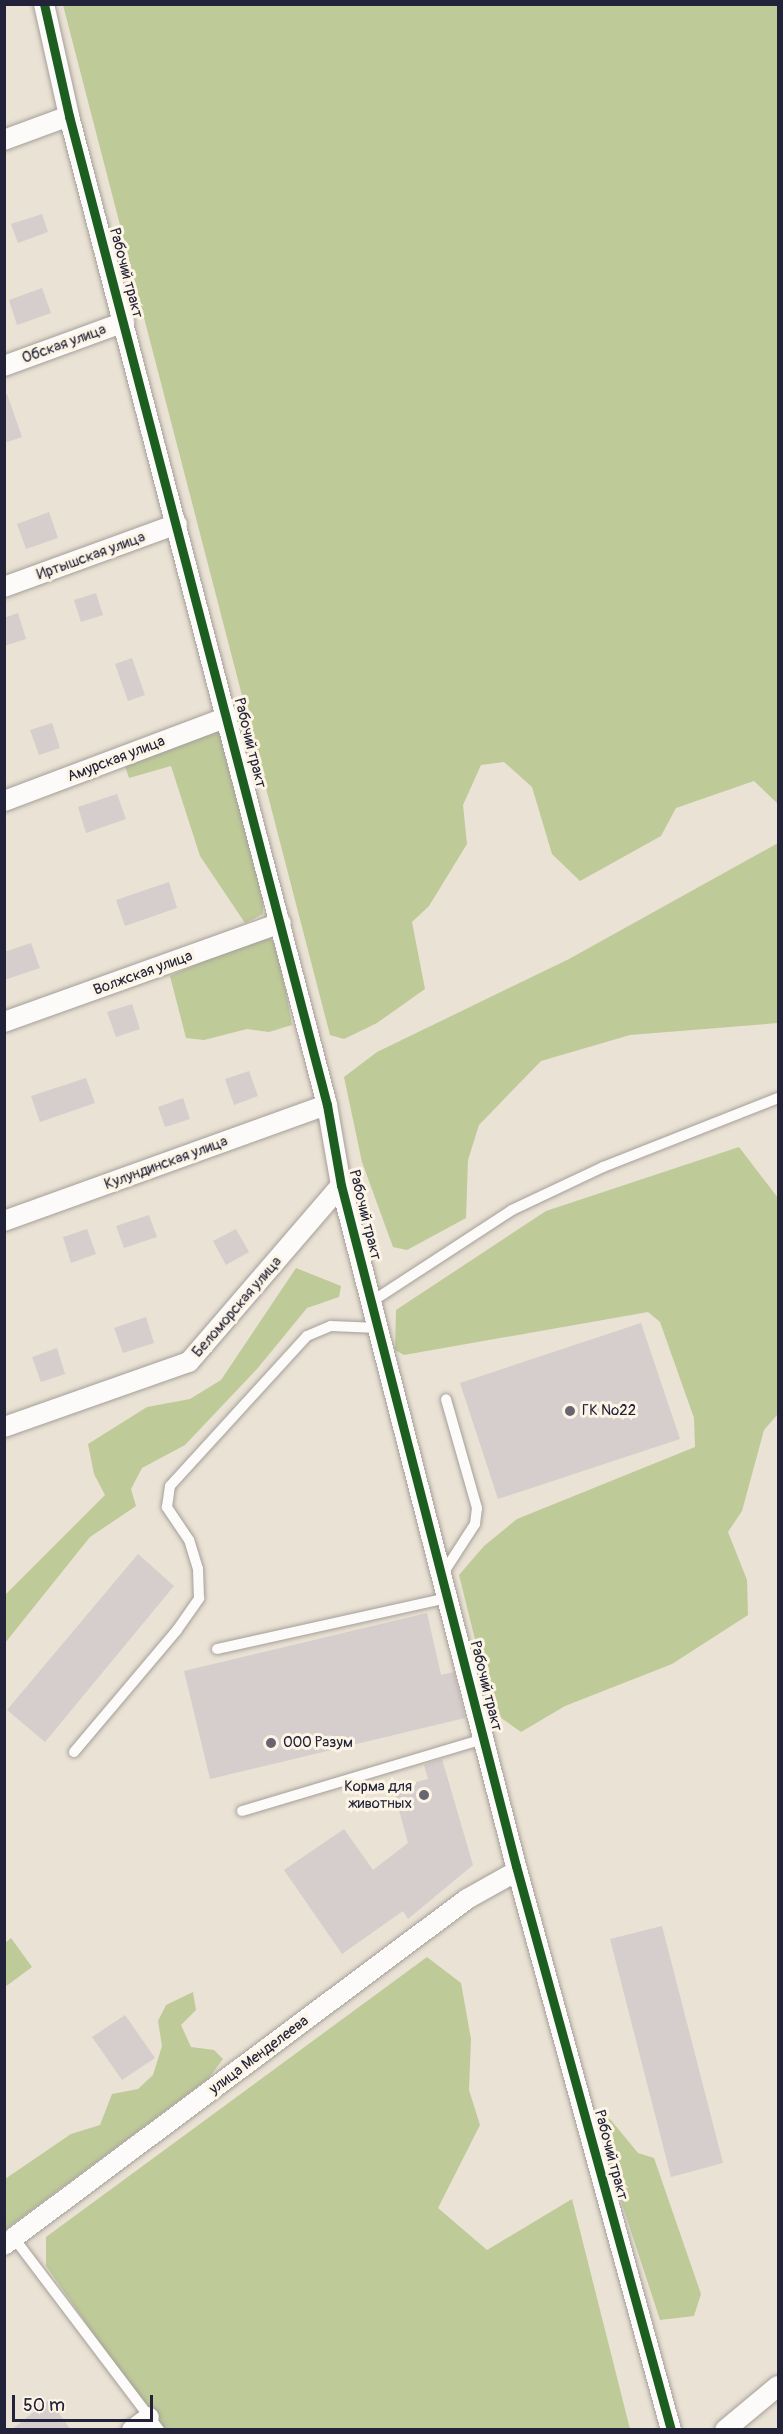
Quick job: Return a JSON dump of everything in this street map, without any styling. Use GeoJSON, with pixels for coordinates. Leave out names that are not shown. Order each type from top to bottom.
{"type":"FeatureCollection","features":[{"type":"Feature","properties":{"kind":"street","name":"Рабочий тракт"},"geometry":{"type":"LineString","coordinates":[[44,4],[69,116],[228,717],[327,1105],[341,1185],[447,1598],[650,2362],[672,2430]]}},
{"type":"Feature","properties":{"kind":"street"},"geometry":{"type":"LineString","coordinates":[[4,140],[69,116]]}},
{"type":"Feature","properties":{"kind":"street","name":"Обская улица"},"geometry":{"type":"LineString","coordinates":[[4,366],[124,322]]}},
{"type":"Feature","properties":{"kind":"street","name":"Иртышская улица"},"geometry":{"type":"LineString","coordinates":[[4,587],[177,524]]}},
{"type":"Feature","properties":{"kind":"street","name":"Амурская улица"},"geometry":{"type":"LineString","coordinates":[[4,801],[228,717]]}},
{"type":"Feature","properties":{"kind":"street","name":"Волжская улица"},"geometry":{"type":"LineString","coordinates":[[4,1022],[280,923]]}},
{"type":"Feature","properties":{"kind":"street","name":"Кулундинская улица"},"geometry":{"type":"LineString","coordinates":[[4,1221],[327,1105]]}},
{"type":"Feature","properties":{"kind":"street","name":"Беломорская улица"},"geometry":{"type":"LineString","coordinates":[[4,1427],[189,1362],[341,1185]]}},
{"type":"Feature","properties":{"kind":"street","name":"улица Менделеева"},"geometry":{"type":"LineString","coordinates":[[9,2242],[467,1899],[518,1871]]}},
{"type":"Feature","properties":{"kind":"street"},"geometry":{"type":"LineString","coordinates":[[725,2430],[778,2386]]}},
{"type":"Feature","properties":{"kind":"street"},"geometry":{"type":"LineString","coordinates":[[132,2430],[154,2423]]}},
{"type":"Feature","properties":{"kind":"lane"},"geometry":{"type":"LineString","coordinates":[[371,1302],[512,1210],[603,1167],[778,1098]]}},
{"type":"Feature","properties":{"kind":"lane"},"geometry":{"type":"LineString","coordinates":[[74,1752],[177,1630],[199,1598],[198,1569],[189,1540],[167,1507],[170,1486],[307,1336],[332,1326],[378,1328]]}},
{"type":"Feature","properties":{"kind":"lane"},"geometry":{"type":"LineString","coordinates":[[442,1575],[467,1539],[477,1508],[446,1399]]}},
{"type":"Feature","properties":{"kind":"lane"},"geometry":{"type":"LineString","coordinates":[[217,1649],[447,1598]]}},
{"type":"Feature","properties":{"kind":"lane"},"geometry":{"type":"LineString","coordinates":[[242,1811],[484,1738]]}},
{"type":"Feature","properties":{"kind":"lane"},"geometry":{"type":"LineString","coordinates":[[9,2242],[154,2423]]}},
{"type":"Feature","properties":{"kind":"green space"},"geometry":{"type":"Polygon","coordinates":[[[63,5],[778,5],[778,804],[754,781],[676,808],[661,836],[580,881],[552,854],[532,787],[504,762],[481,765],[463,805],[467,844],[429,906],[412,922],[425,989],[377,1023],[344,1039],[330,1035],[63,5]]]}},
{"type":"Feature","properties":{"kind":"green space"},"geometry":{"type":"Polygon","coordinates":[[[219,731],[224,734],[263,899],[263,914],[245,923],[200,856],[171,766],[129,778],[125,766],[192,736],[219,731]]]}},
{"type":"Feature","properties":{"kind":"green space"},"geometry":{"type":"Polygon","coordinates":[[[778,843],[778,1023],[630,1035],[541,1061],[479,1125],[468,1160],[466,1218],[407,1250],[393,1247],[362,1162],[344,1077],[377,1052],[569,959],[778,843]]]}},
{"type":"Feature","properties":{"kind":"green space"},"geometry":{"type":"Polygon","coordinates":[[[270,938],[278,949],[292,1025],[269,1032],[247,1029],[204,1040],[186,1038],[170,976],[236,947],[270,938]]]}},
{"type":"Feature","properties":{"kind":"green space"},"geometry":{"type":"Polygon","coordinates":[[[739,1147],[778,1198],[778,1414],[764,1430],[742,1511],[728,1532],[747,1580],[748,1615],[672,1664],[565,1706],[521,1732],[493,1712],[459,1575],[484,1546],[517,1519],[695,1447],[694,1418],[660,1322],[648,1312],[404,1355],[395,1350],[396,1310],[546,1211],[739,1147]]]}},
{"type":"Feature","properties":{"kind":"green space"},"geometry":{"type":"Polygon","coordinates":[[[296,1268],[341,1286],[339,1297],[307,1308],[257,1369],[185,1445],[142,1468],[131,1489],[136,1506],[90,1537],[5,1643],[5,1595],[105,1495],[94,1474],[88,1444],[147,1407],[190,1399],[221,1380],[296,1268]]]}},
{"type":"Feature","properties":{"kind":"green space"},"geometry":{"type":"Polygon","coordinates":[[[11,1938],[32,1967],[5,1987],[5,1943],[11,1938]]]}},
{"type":"Feature","properties":{"kind":"green space"},"geometry":{"type":"Polygon","coordinates":[[[427,1957],[461,1983],[471,2039],[469,2090],[480,2125],[438,2208],[487,2250],[572,2199],[630,2429],[160,2429],[46,2266],[46,2237],[427,1957]]]}},
{"type":"Feature","properties":{"kind":"green space"},"geometry":{"type":"Polygon","coordinates":[[[193,1992],[196,2010],[181,2025],[191,2047],[214,2050],[223,2059],[208,2079],[5,2230],[5,2179],[71,2134],[100,2125],[112,2094],[138,2089],[153,2075],[162,2046],[158,2021],[166,2005],[193,1992]]]}},
{"type":"Feature","properties":{"kind":"green space"},"geometry":{"type":"Polygon","coordinates":[[[610,2119],[638,2153],[654,2158],[701,2294],[694,2316],[660,2320],[595,2121],[610,2119]]]}},
{"type":"Feature","properties":{"kind":"building"},"geometry":{"type":"Polygon","coordinates":[[[42,214],[48,232],[18,243],[11,224],[42,214]]]}},
{"type":"Feature","properties":{"kind":"building"},"geometry":{"type":"Polygon","coordinates":[[[42,288],[51,313],[17,325],[9,300],[42,288]]]}},
{"type":"Feature","properties":{"kind":"building"},"geometry":{"type":"Polygon","coordinates":[[[7,394],[22,437],[4,443],[4,395],[7,394]]]}},
{"type":"Feature","properties":{"kind":"building"},"geometry":{"type":"Polygon","coordinates":[[[49,512],[58,538],[26,549],[17,524],[49,512]]]}},
{"type":"Feature","properties":{"kind":"building"},"geometry":{"type":"Polygon","coordinates":[[[96,593],[103,615],[81,622],[74,600],[96,593]]]}},
{"type":"Feature","properties":{"kind":"building"},"geometry":{"type":"Polygon","coordinates":[[[18,613],[26,639],[4,646],[4,618],[18,613]]]}},
{"type":"Feature","properties":{"kind":"building"},"geometry":{"type":"Polygon","coordinates":[[[132,658],[145,695],[128,701],[115,664],[132,658]]]}},
{"type":"Feature","properties":{"kind":"building"},"geometry":{"type":"Polygon","coordinates":[[[52,723],[60,748],[39,755],[30,730],[52,723]]]}},
{"type":"Feature","properties":{"kind":"building"},"geometry":{"type":"Polygon","coordinates":[[[117,794],[126,819],[86,833],[78,807],[117,794]]]}},
{"type":"Feature","properties":{"kind":"building"},"geometry":{"type":"Polygon","coordinates":[[[169,882],[177,908],[125,926],[116,900],[169,882]]]}},
{"type":"Feature","properties":{"kind":"building"},"geometry":{"type":"Polygon","coordinates":[[[31,943],[40,968],[4,980],[4,952],[31,943]]]}},
{"type":"Feature","properties":{"kind":"building"},"geometry":{"type":"Polygon","coordinates":[[[132,1004],[140,1029],[116,1037],[107,1012],[132,1004]]]}},
{"type":"Feature","properties":{"kind":"building"},"geometry":{"type":"Polygon","coordinates":[[[249,1071],[258,1096],[234,1105],[225,1079],[249,1071]]]}},
{"type":"Feature","properties":{"kind":"building"},"geometry":{"type":"Polygon","coordinates":[[[86,1078],[95,1103],[40,1122],[31,1096],[86,1078]]]}},
{"type":"Feature","properties":{"kind":"building"},"geometry":{"type":"Polygon","coordinates":[[[183,1098],[190,1119],[165,1127],[158,1107],[183,1098]]]}},
{"type":"Feature","properties":{"kind":"building"},"geometry":{"type":"Polygon","coordinates":[[[149,1215],[157,1237],[124,1248],[116,1226],[149,1215]]]}},
{"type":"Feature","properties":{"kind":"building"},"geometry":{"type":"Polygon","coordinates":[[[87,1229],[96,1254],[71,1263],[63,1237],[87,1229]]]}},
{"type":"Feature","properties":{"kind":"building"},"geometry":{"type":"Polygon","coordinates":[[[236,1229],[249,1252],[226,1265],[213,1241],[236,1229]]]}},
{"type":"Feature","properties":{"kind":"building"},"geometry":{"type":"Polygon","coordinates":[[[146,1317],[154,1343],[123,1353],[114,1328],[146,1317]]]}},
{"type":"Feature","properties":{"kind":"building","name":"ГК №22"},"geometry":{"type":"Polygon","coordinates":[[[641,1323],[680,1439],[498,1499],[460,1383],[641,1323]]]}},
{"type":"Feature","properties":{"kind":"building"},"geometry":{"type":"Polygon","coordinates":[[[57,1348],[65,1374],[41,1382],[32,1357],[57,1348]]]}},
{"type":"Feature","properties":{"kind":"building"},"geometry":{"type":"Polygon","coordinates":[[[138,1554],[174,1586],[45,1742],[7,1710],[138,1554]]]}},
{"type":"Feature","properties":{"kind":"building"},"geometry":{"type":"Polygon","coordinates":[[[427,1613],[441,1675],[454,1672],[465,1718],[210,1779],[184,1671],[427,1613]]]}},
{"type":"Feature","properties":{"kind":"building"},"geometry":{"type":"Polygon","coordinates":[[[442,1759],[473,1865],[408,1919],[403,1911],[342,1954],[284,1870],[344,1829],[373,1870],[408,1843],[393,1788],[428,1779],[424,1765],[442,1759]]]}},
{"type":"Feature","properties":{"kind":"building"},"geometry":{"type":"Polygon","coordinates":[[[662,1926],[723,2163],[671,2177],[610,1939],[662,1926]]]}},
{"type":"Feature","properties":{"kind":"building"},"geometry":{"type":"Polygon","coordinates":[[[125,2015],[155,2058],[122,2080],[92,2037],[125,2015]]]}},
{"type":"Feature","properties":{"kind":"building"},"geometry":{"type":"Polygon","coordinates":[[[49,2400],[71,2430],[11,2430],[49,2400]]]}},
{"type":"Feature","properties":{"kind":"cycle path"},"geometry":{"type":"LineString","coordinates":[[44,4],[69,116],[327,1105],[341,1185],[516,1866],[671,2430]]}},
{"type":"Feature","properties":{"kind":"place","name":"ГК №22"},"geometry":{"type":"Point","coordinates":[570,1411]}},
{"type":"Feature","properties":{"kind":"place","name":"ООО Разум"},"geometry":{"type":"Point","coordinates":[271,1743]}},
{"type":"Feature","properties":{"kind":"place","name":"Корма для животных"},"geometry":{"type":"Point","coordinates":[424,1795]}}]}
